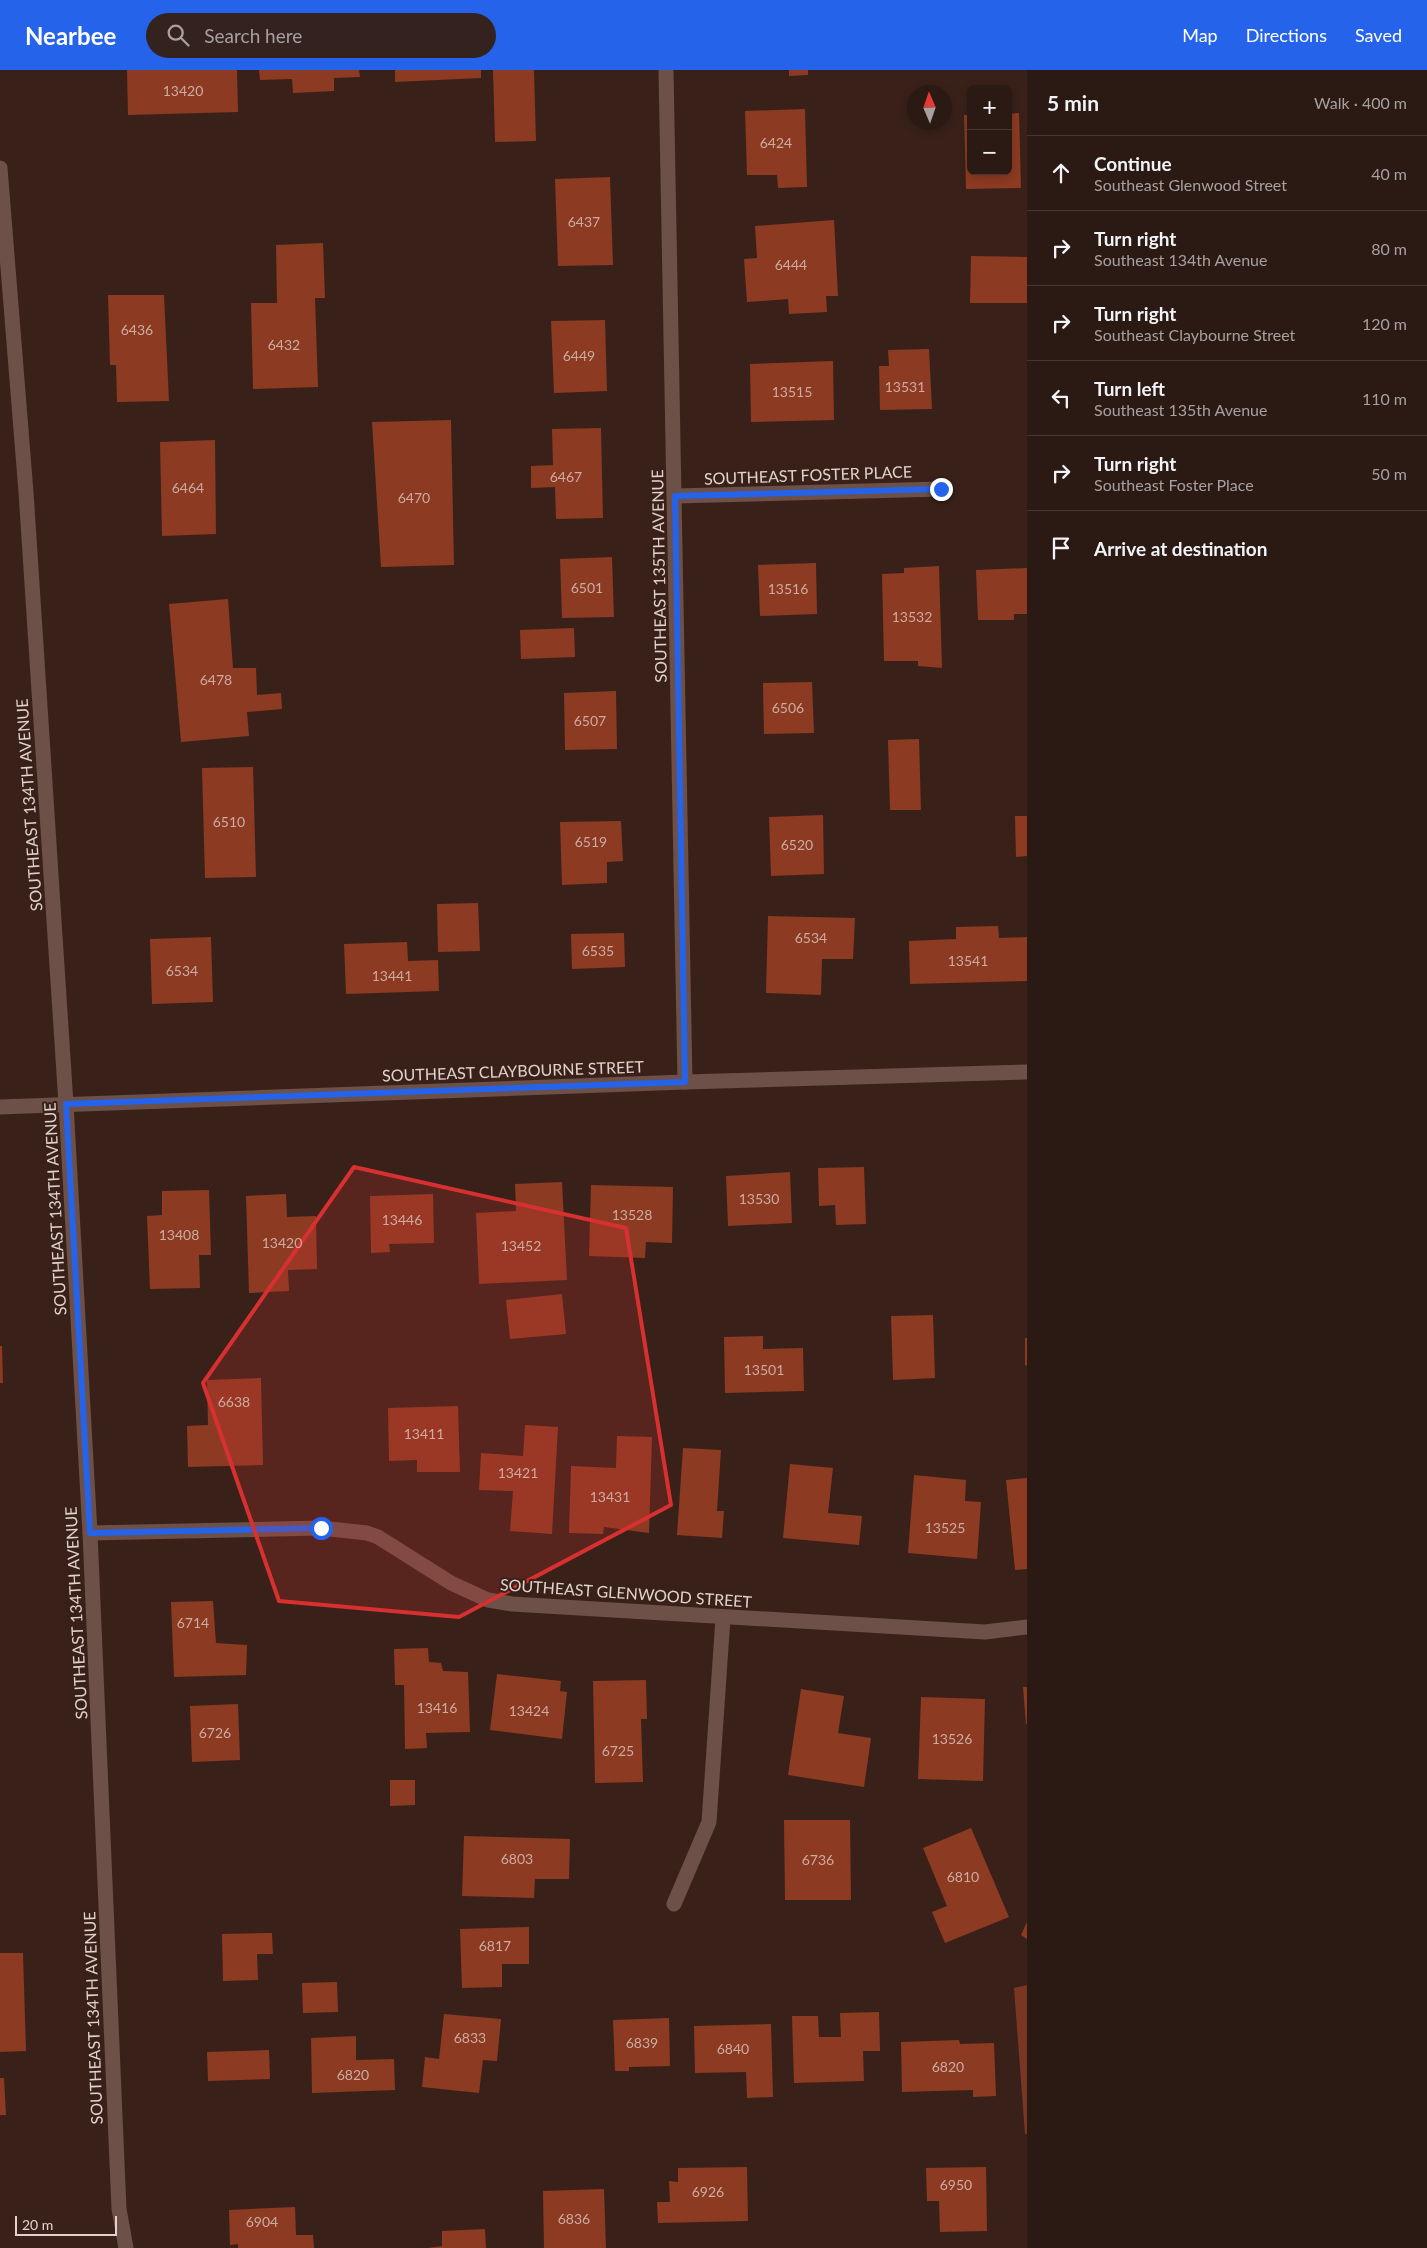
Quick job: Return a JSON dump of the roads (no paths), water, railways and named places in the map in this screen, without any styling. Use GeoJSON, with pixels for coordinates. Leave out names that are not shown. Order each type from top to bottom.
{"type":"FeatureCollection","features":[{"type":"Feature","properties":{"kind":"street","name":"SOUTHEAST 135TH AVENUE"},"geometry":{"type":"LineString","coordinates":[[666,70],[685,1082]]}},
{"type":"Feature","properties":{"kind":"street","name":"SOUTHEAST 134TH AVENUE"},"geometry":{"type":"LineString","coordinates":[[0,168],[25,481],[66,1104],[90,1533],[119,2209],[126,2248]]}},
{"type":"Feature","properties":{"kind":"street","name":"SOUTHEAST FOSTER PLACE"},"geometry":{"type":"LineString","coordinates":[[675,496],[941,489]]}},
{"type":"Feature","properties":{"kind":"street","name":"SOUTHEAST CLAYBOURNE STREET"},"geometry":{"type":"LineString","coordinates":[[0,1107],[685,1082],[1027,1072]]}},
{"type":"Feature","properties":{"kind":"street","name":"SOUTHEAST GLENWOOD STREET"},"geometry":{"type":"LineString","coordinates":[[90,1533],[321,1528],[367,1533],[378,1537],[452,1583],[488,1600],[512,1604],[723,1618],[985,1632],[1027,1627]]}},
{"type":"Feature","properties":{"kind":"street"},"geometry":{"type":"LineString","coordinates":[[674,1904],[709,1822],[723,1618]]}}]}
